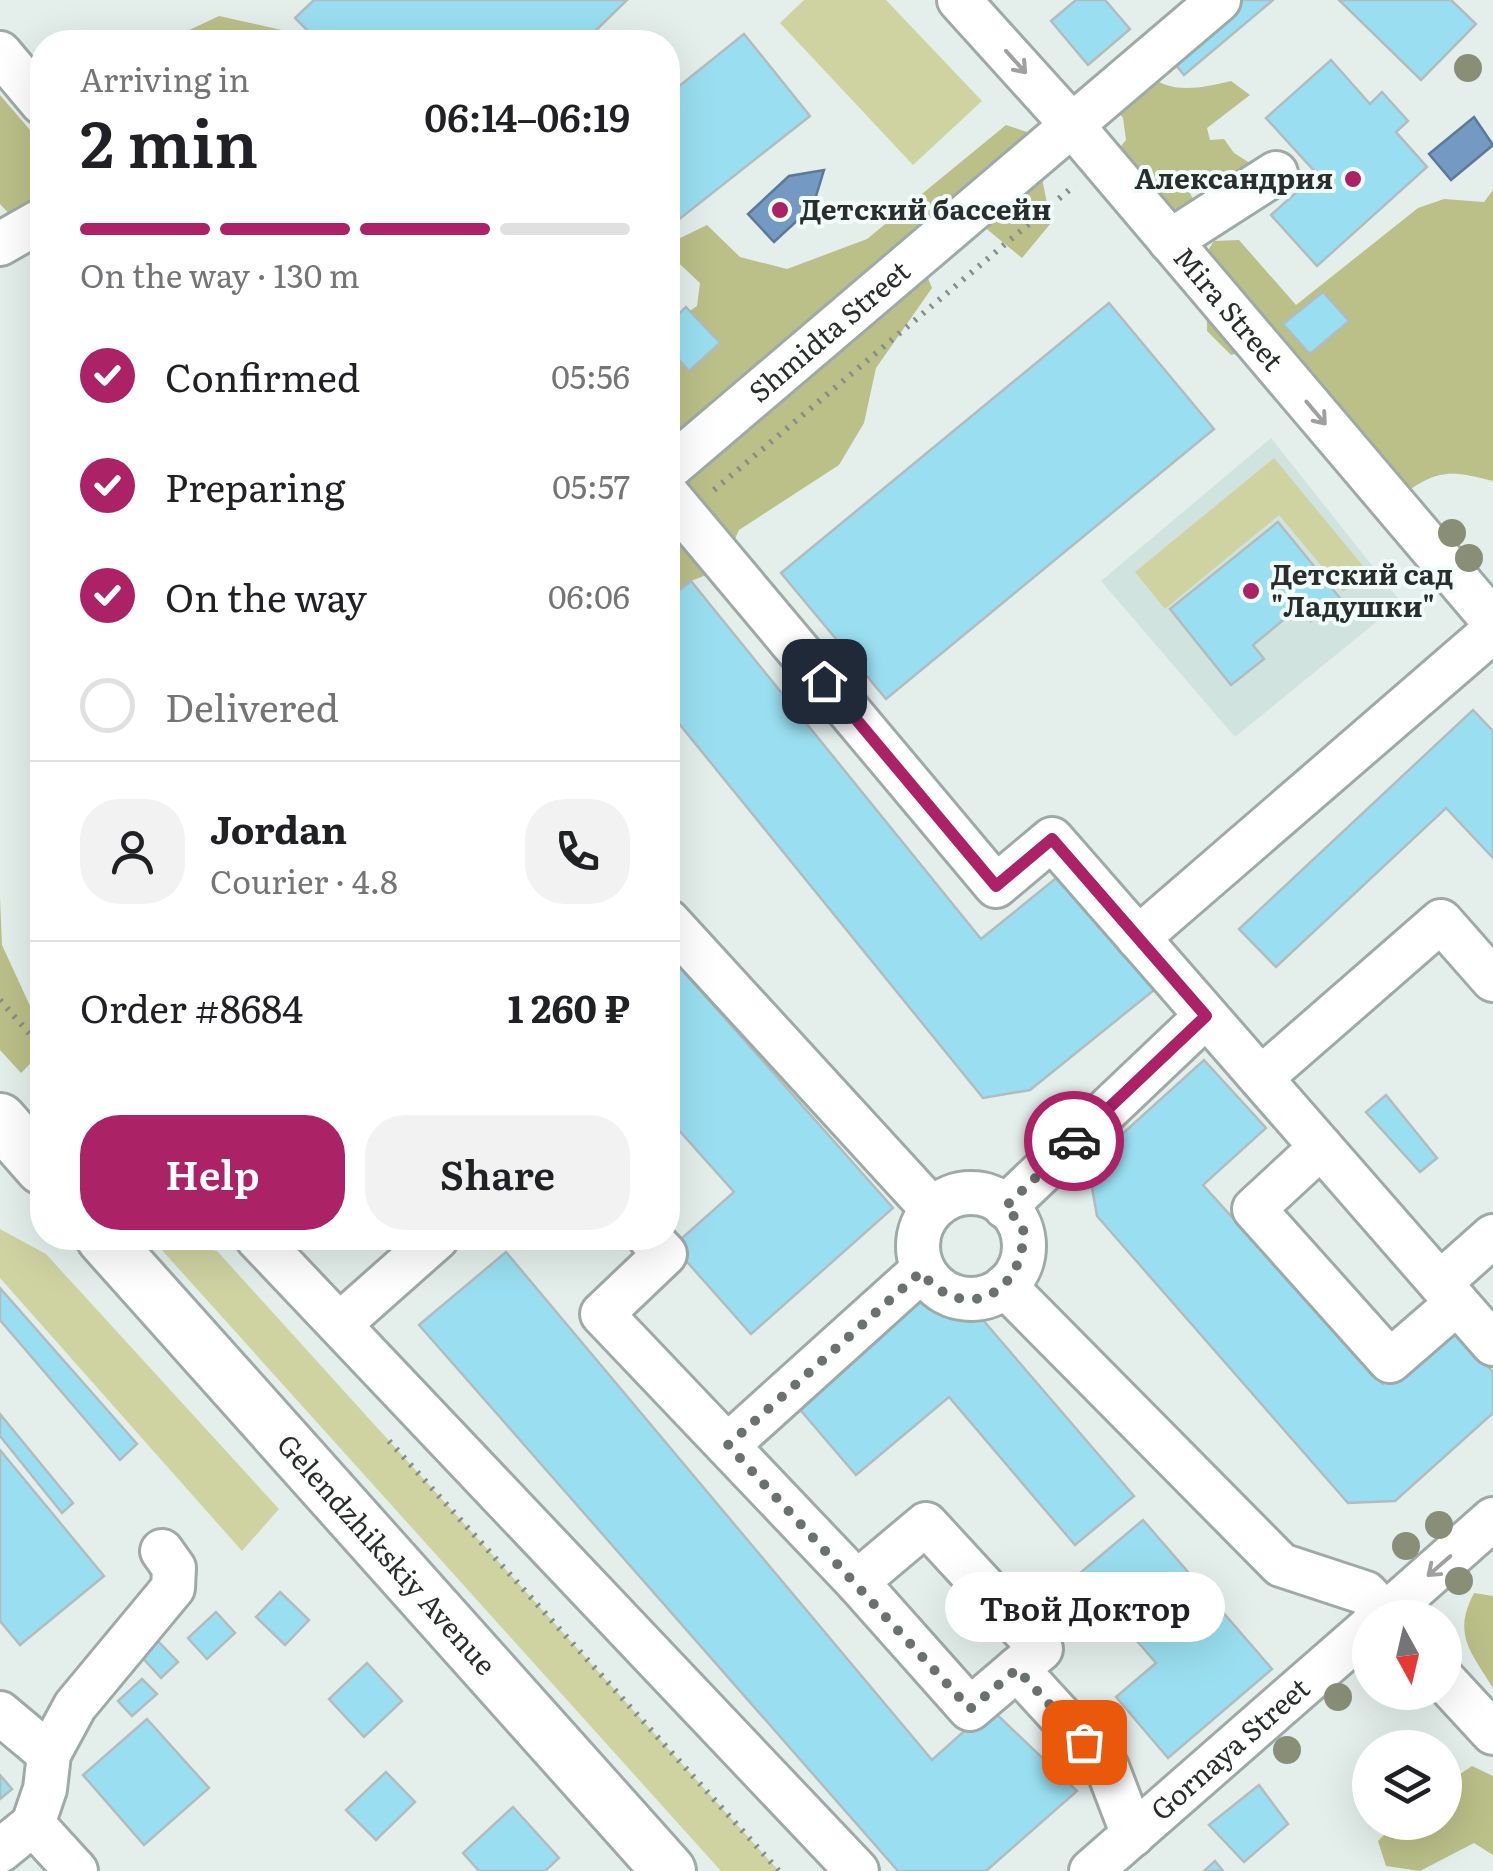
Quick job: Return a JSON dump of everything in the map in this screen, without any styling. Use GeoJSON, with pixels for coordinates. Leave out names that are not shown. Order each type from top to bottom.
{"type":"FeatureCollection","features":[{"type":"Feature","properties":{"kind":"main road"},"geometry":{"type":"LineString","coordinates":[[0,1120],[30,1154]]}},
{"type":"Feature","properties":{"kind":"main road","name":"Gelendzhikskiy Avenue"},"geometry":{"type":"LineString","coordinates":[[114,1250],[669,1871]]}},
{"type":"Feature","properties":{"kind":"street","name":"Mira Street"},"geometry":{"type":"LineString","coordinates":[[959,0],[1072,125],[1493,622]]}},
{"type":"Feature","properties":{"kind":"street","name":"Shmidta Street"},"geometry":{"type":"LineString","coordinates":[[680,459],[1219,0]]}},
{"type":"Feature","properties":{"kind":"street"},"geometry":{"type":"LineString","coordinates":[[0,54],[30,88]]}},
{"type":"Feature","properties":{"kind":"street"},"geometry":{"type":"LineString","coordinates":[[1170,241],[1276,173]]}},
{"type":"Feature","properties":{"kind":"street"},"geometry":{"type":"LineString","coordinates":[[0,244],[30,227]]}},
{"type":"Feature","properties":{"kind":"street"},"geometry":{"type":"LineString","coordinates":[[680,510],[996,886],[1052,839],[1493,1344]]}},
{"type":"Feature","properties":{"kind":"street"},"geometry":{"type":"LineString","coordinates":[[1138,938],[1493,630]]}},
{"type":"Feature","properties":{"kind":"street"},"geometry":{"type":"LineString","coordinates":[[1261,1078],[1441,921],[1493,980]]}},
{"type":"Feature","properties":{"kind":"street"},"geometry":{"type":"LineString","coordinates":[[680,934],[932,1209]]}},
{"type":"Feature","properties":{"kind":"street"},"geometry":{"type":"LineString","coordinates":[[1005,1207],[1206,1016]]}},
{"type":"Feature","properties":{"kind":"street"},"geometry":{"type":"LineString","coordinates":[[1322,1147],[1254,1210],[1390,1361],[1493,1236]]}},
{"type":"Feature","properties":{"kind":"street"},"geometry":{"type":"LineString","coordinates":[[988,1194],[1005,1207],[1023,1226],[1025,1249],[1005,1286],[977,1298],[950,1296],[931,1284],[921,1272],[921,1220],[932,1209],[960,1195],[988,1194]]}},
{"type":"Feature","properties":{"kind":"street"},"geometry":{"type":"LineString","coordinates":[[269,1250],[857,1871]]}},
{"type":"Feature","properties":{"kind":"street"},"geometry":{"type":"LineString","coordinates":[[340,1324],[423,1250]]}},
{"type":"Feature","properties":{"kind":"street"},"geometry":{"type":"LineString","coordinates":[[661,1250],[665,1254],[602,1314],[857,1582],[970,1709],[1041,1648],[926,1524],[857,1582]]}},
{"type":"Feature","properties":{"kind":"street"},"geometry":{"type":"LineString","coordinates":[[728,1445],[921,1272]]}},
{"type":"Feature","properties":{"kind":"street"},"geometry":{"type":"LineString","coordinates":[[1005,1286],[1281,1565],[1366,1593],[1370,1600]]}},
{"type":"Feature","properties":{"kind":"street","name":"Gornaya Street"},"geometry":{"type":"LineString","coordinates":[[1402,1600],[1493,1519]]}},
{"type":"Feature","properties":{"kind":"street"},"geometry":{"type":"LineString","coordinates":[[0,1851],[33,1824],[46,1788],[49,1754],[75,1706],[173,1588],[174,1568],[162,1552]]}},
{"type":"Feature","properties":{"kind":"street","name":"Gornaya Street"},"geometry":{"type":"LineString","coordinates":[[1092,1871],[1352,1644]]}},
{"type":"Feature","properties":{"kind":"street"},"geometry":{"type":"LineString","coordinates":[[1017,1669],[1106,1767],[1133,1835]]}},
{"type":"Feature","properties":{"kind":"street"},"geometry":{"type":"LineString","coordinates":[[1462,1699],[1493,1734]]}},
{"type":"Feature","properties":{"kind":"street"},"geometry":{"type":"LineString","coordinates":[[0,1713],[49,1754]]}},
{"type":"Feature","properties":{"kind":"street"},"geometry":{"type":"LineString","coordinates":[[33,1824],[76,1871]]}},
{"type":"Feature","properties":{"kind":"path"},"geometry":{"type":"LineString","coordinates":[[680,502],[1103,162]]}},
{"type":"Feature","properties":{"kind":"path"},"geometry":{"type":"LineString","coordinates":[[0,1000],[30,1034]]}},
{"type":"Feature","properties":{"kind":"path"},"geometry":{"type":"LineString","coordinates":[[378,1428],[779,1871]]}},
{"type":"Feature","properties":{"kind":"shaded area","name":"Детский сад \"Ладушки\""},"geometry":{"type":"Polygon","coordinates":[[[1271,438],[1401,602],[1235,737],[1101,581],[1271,438]]]}},
{"type":"Feature","properties":{"kind":"green space"},"geometry":{"type":"Polygon","coordinates":[[[804,0],[886,0],[982,101],[913,165],[780,23],[804,0]]]}},
{"type":"Feature","properties":{"kind":"green space"},"geometry":{"type":"Polygon","coordinates":[[[219,16],[282,30],[189,30],[219,16]]]}},
{"type":"Feature","properties":{"kind":"green space"},"geometry":{"type":"Polygon","coordinates":[[[1144,71],[1174,87],[1197,88],[1231,81],[1250,95],[1207,128],[1210,140],[1224,139],[1234,153],[1253,165],[1224,187],[1211,176],[1190,193],[1198,210],[1172,223],[1109,161],[1126,140],[1123,118],[1108,98],[1144,71]]]}},
{"type":"Feature","properties":{"kind":"green space"},"geometry":{"type":"Polygon","coordinates":[[[0,95],[30,130],[30,236],[0,204],[0,95]]]}},
{"type":"Feature","properties":{"kind":"green space"},"geometry":{"type":"Polygon","coordinates":[[[1006,125],[1033,134],[1051,223],[1022,258],[977,221],[925,271],[932,288],[876,368],[864,423],[839,465],[739,530],[721,569],[691,581],[680,613],[680,318],[697,306],[700,283],[680,264],[680,238],[707,225],[740,257],[787,269],[867,239],[1006,125]]]}},
{"type":"Feature","properties":{"kind":"green space"},"geometry":{"type":"Polygon","coordinates":[[[1493,190],[1493,481],[1463,474],[1440,475],[1394,501],[1261,347],[1231,355],[1207,331],[1205,261],[1214,241],[1239,240],[1296,305],[1418,208],[1444,199],[1484,202],[1493,190]]]}},
{"type":"Feature","properties":{"kind":"green space"},"geometry":{"type":"Polygon","coordinates":[[[1274,458],[1368,572],[1343,592],[1279,515],[1165,609],[1135,572],[1274,458]]]}},
{"type":"Feature","properties":{"kind":"green space"},"geometry":{"type":"Polygon","coordinates":[[[0,898],[2,945],[30,1006],[30,1064],[21,1073],[0,1050],[0,898]]]}},
{"type":"Feature","properties":{"kind":"green space"},"geometry":{"type":"Polygon","coordinates":[[[0,1229],[30,1245],[30,1250],[46,1254],[279,1509],[242,1551],[0,1278],[0,1229]]]}},
{"type":"Feature","properties":{"kind":"green space"},"geometry":{"type":"Polygon","coordinates":[[[162,1250],[217,1251],[779,1871],[721,1871],[162,1250]]]}},
{"type":"Feature","properties":{"kind":"green space"},"geometry":{"type":"Polygon","coordinates":[[[1474,1593],[1493,1596],[1493,1688],[1472,1653],[1465,1632],[1474,1593]]]}},
{"type":"Feature","properties":{"kind":"green space"},"geometry":{"type":"Polygon","coordinates":[[[1472,1766],[1493,1776],[1493,1855],[1474,1843],[1420,1871],[1386,1866],[1379,1840],[1462,1840],[1462,1773],[1472,1766]]]}},
{"type":"Feature","properties":{"kind":"water"},"geometry":{"type":"Polygon","coordinates":[[[1474,117],[1493,145],[1451,180],[1429,154],[1474,117]]]}},
{"type":"Feature","properties":{"kind":"water","name":"Детский бассейн"},"geometry":{"type":"Polygon","coordinates":[[[824,170],[813,206],[774,242],[748,214],[789,176],[824,170]]]}},
{"type":"Feature","properties":{"kind":"building"},"geometry":{"type":"Polygon","coordinates":[[[314,0],[627,0],[596,30],[307,30],[295,18],[314,0]]]}},
{"type":"Feature","properties":{"kind":"building"},"geometry":{"type":"Polygon","coordinates":[[[1076,0],[1105,0],[1130,29],[1088,65],[1051,21],[1076,0]]]}},
{"type":"Feature","properties":{"kind":"building"},"geometry":{"type":"Polygon","coordinates":[[[1226,0],[1273,0],[1184,75],[1165,52],[1226,0]]]}},
{"type":"Feature","properties":{"kind":"building"},"geometry":{"type":"Polygon","coordinates":[[[1339,0],[1451,0],[1476,24],[1421,80],[1339,0]]]}},
{"type":"Feature","properties":{"kind":"building"},"geometry":{"type":"Polygon","coordinates":[[[744,34],[810,116],[680,219],[680,85],[744,34]]]}},
{"type":"Feature","properties":{"kind":"building"},"geometry":{"type":"Polygon","coordinates":[[[1331,60],[1370,104],[1382,92],[1408,121],[1396,132],[1427,167],[1317,266],[1271,215],[1317,174],[1266,118],[1331,60]]]}},
{"type":"Feature","properties":{"kind":"building"},"geometry":{"type":"Polygon","coordinates":[[[1323,292],[1349,321],[1310,354],[1283,324],[1323,292]]]}},
{"type":"Feature","properties":{"kind":"building"},"geometry":{"type":"Polygon","coordinates":[[[1109,303],[1214,429],[886,699],[781,573],[1109,303]]]}},
{"type":"Feature","properties":{"kind":"building"},"geometry":{"type":"Polygon","coordinates":[[[686,307],[720,343],[689,371],[680,361],[680,313],[686,307]]]}},
{"type":"Feature","properties":{"kind":"building"},"geometry":{"type":"Polygon","coordinates":[[[1278,522],[1340,598],[1311,621],[1299,607],[1253,645],[1264,659],[1231,685],[1170,609],[1278,522]]]}},
{"type":"Feature","properties":{"kind":"building"},"geometry":{"type":"Polygon","coordinates":[[[691,581],[981,939],[1065,871],[1159,986],[1030,1090],[983,1098],[680,725],[680,590],[691,581]]]}},
{"type":"Feature","properties":{"kind":"building"},"geometry":{"type":"Polygon","coordinates":[[[1473,710],[1493,731],[1493,858],[1446,808],[1276,967],[1239,929],[1473,710]]]}},
{"type":"Feature","properties":{"kind":"building"},"geometry":{"type":"Polygon","coordinates":[[[680,968],[893,1208],[751,1334],[677,1250],[680,1250],[680,1240],[734,1192],[680,1131],[680,968]]]}},
{"type":"Feature","properties":{"kind":"building"},"geometry":{"type":"Polygon","coordinates":[[[1204,1060],[1266,1128],[1203,1185],[1383,1384],[1450,1324],[1493,1372],[1493,1413],[1395,1501],[1348,1503],[1097,1216],[1088,1165],[1204,1060]]]}},
{"type":"Feature","properties":{"kind":"building"},"geometry":{"type":"Polygon","coordinates":[[[1386,1095],[1437,1158],[1420,1172],[1366,1112],[1386,1095]]]}},
{"type":"Feature","properties":{"kind":"building"},"geometry":{"type":"Polygon","coordinates":[[[506,1252],[932,1760],[990,1708],[1077,1791],[986,1871],[898,1871],[419,1325],[506,1252]]]}},
{"type":"Feature","properties":{"kind":"building"},"geometry":{"type":"Polygon","coordinates":[[[0,1288],[137,1444],[120,1460],[0,1320],[0,1288]]]}},
{"type":"Feature","properties":{"kind":"building"},"geometry":{"type":"Polygon","coordinates":[[[909,1298],[970,1305],[1134,1496],[1075,1545],[949,1397],[856,1475],[790,1398],[909,1298]]]}},
{"type":"Feature","properties":{"kind":"building"},"geometry":{"type":"Polygon","coordinates":[[[0,1414],[73,1503],[62,1513],[0,1436],[0,1414]]]}},
{"type":"Feature","properties":{"kind":"building"},"geometry":{"type":"Polygon","coordinates":[[[0,1450],[104,1576],[20,1645],[0,1621],[0,1450]]]}},
{"type":"Feature","properties":{"kind":"building"},"geometry":{"type":"Polygon","coordinates":[[[1143,1520],[1272,1669],[1168,1758],[1116,1697],[1156,1663],[1079,1574],[1143,1520]]]}},
{"type":"Feature","properties":{"kind":"building"},"geometry":{"type":"Polygon","coordinates":[[[280,1592],[309,1620],[285,1645],[256,1617],[280,1592]]]}},
{"type":"Feature","properties":{"kind":"building"},"geometry":{"type":"Polygon","coordinates":[[[216,1612],[235,1633],[207,1659],[188,1638],[216,1612]]]}},
{"type":"Feature","properties":{"kind":"building"},"geometry":{"type":"Polygon","coordinates":[[[157,1640],[178,1662],[161,1678],[140,1655],[157,1640]]]}},
{"type":"Feature","properties":{"kind":"building"},"geometry":{"type":"Polygon","coordinates":[[[367,1663],[402,1701],[364,1737],[329,1699],[367,1663]]]}},
{"type":"Feature","properties":{"kind":"building"},"geometry":{"type":"Polygon","coordinates":[[[142,1679],[157,1694],[132,1716],[118,1701],[142,1679]]]}},
{"type":"Feature","properties":{"kind":"building"},"geometry":{"type":"Polygon","coordinates":[[[147,1719],[209,1788],[144,1845],[83,1775],[147,1719]]]}},
{"type":"Feature","properties":{"kind":"building"},"geometry":{"type":"Polygon","coordinates":[[[386,1772],[415,1802],[376,1840],[346,1810],[386,1772]]]}},
{"type":"Feature","properties":{"kind":"building"},"geometry":{"type":"Polygon","coordinates":[[[0,1775],[12,1789],[0,1799],[0,1775]]]}},
{"type":"Feature","properties":{"kind":"building"},"geometry":{"type":"Polygon","coordinates":[[[1259,1785],[1288,1824],[1244,1862],[1209,1825],[1259,1785]]]}},
{"type":"Feature","properties":{"kind":"building"},"geometry":{"type":"Polygon","coordinates":[[[513,1807],[559,1858],[545,1871],[479,1871],[463,1853],[513,1807]]]}},
{"type":"Feature","properties":{"kind":"building"},"geometry":{"type":"Polygon","coordinates":[[[1215,1861],[1223,1871],[1204,1871],[1215,1861]]]}},
{"type":"Feature","properties":{"kind":"way so far"},"geometry":{"type":"LineString","coordinates":[[1074,1141],[1005,1207],[1023,1226],[1025,1249],[1012,1280],[996,1293],[977,1298],[950,1296],[921,1272],[728,1445],[970,1709],[1017,1669],[1084,1742]]}},
{"type":"Feature","properties":{"kind":"place","name":"Александрия"},"geometry":{"type":"Point","coordinates":[1353,179]}},
{"type":"Feature","properties":{"kind":"place","name":"Детский бассейн"},"geometry":{"type":"Point","coordinates":[780,210]}},
{"type":"Feature","properties":{"kind":"place","name":"Детский сад \"Ладушки\""},"geometry":{"type":"Point","coordinates":[1251,591]}},
{"type":"Feature","properties":{"kind":"place","name":"Твой Доктор"},"geometry":{"type":"Point","coordinates":[1084,1742]}},
{"type":"Feature","properties":{"kind":"route"},"geometry":{"type":"LineString","coordinates":[[824,681],[996,886],[1052,839],[1206,1016],[1074,1141]]}}]}
